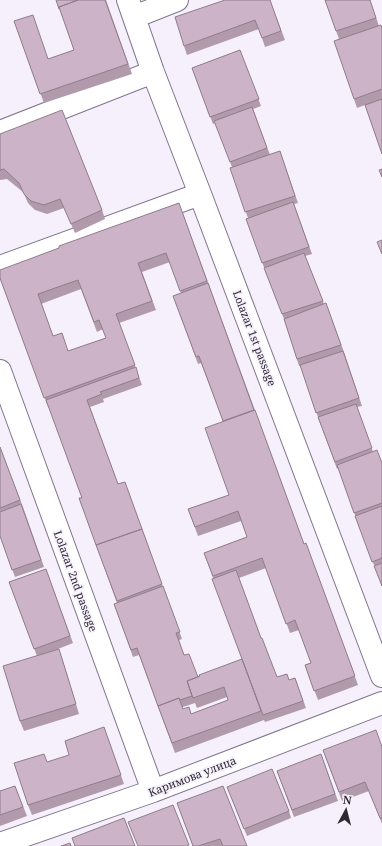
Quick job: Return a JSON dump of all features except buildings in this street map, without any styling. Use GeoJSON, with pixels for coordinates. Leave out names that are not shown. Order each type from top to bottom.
{"type":"FeatureCollection","features":[{"type":"Feature","properties":{"kind":"street"},"geometry":{"type":"LineString","coordinates":[[131,8],[177,0]]}},
{"type":"Feature","properties":{"kind":"street","name":"Lolazar 1st passage"},"geometry":{"type":"LineString","coordinates":[[131,8],[153,72],[382,676]]}},
{"type":"Feature","properties":{"kind":"street"},"geometry":{"type":"LineString","coordinates":[[0,132],[153,72]]}},
{"type":"Feature","properties":{"kind":"street"},"geometry":{"type":"LineString","coordinates":[[0,267],[200,194]]}},
{"type":"Feature","properties":{"kind":"street","name":"Lolazar 2nd passage"},"geometry":{"type":"LineString","coordinates":[[0,371],[153,791]]}},
{"type":"Feature","properties":{"kind":"street","name":"Каримова улица"},"geometry":{"type":"LineString","coordinates":[[0,844],[153,791],[382,703]]}}]}
